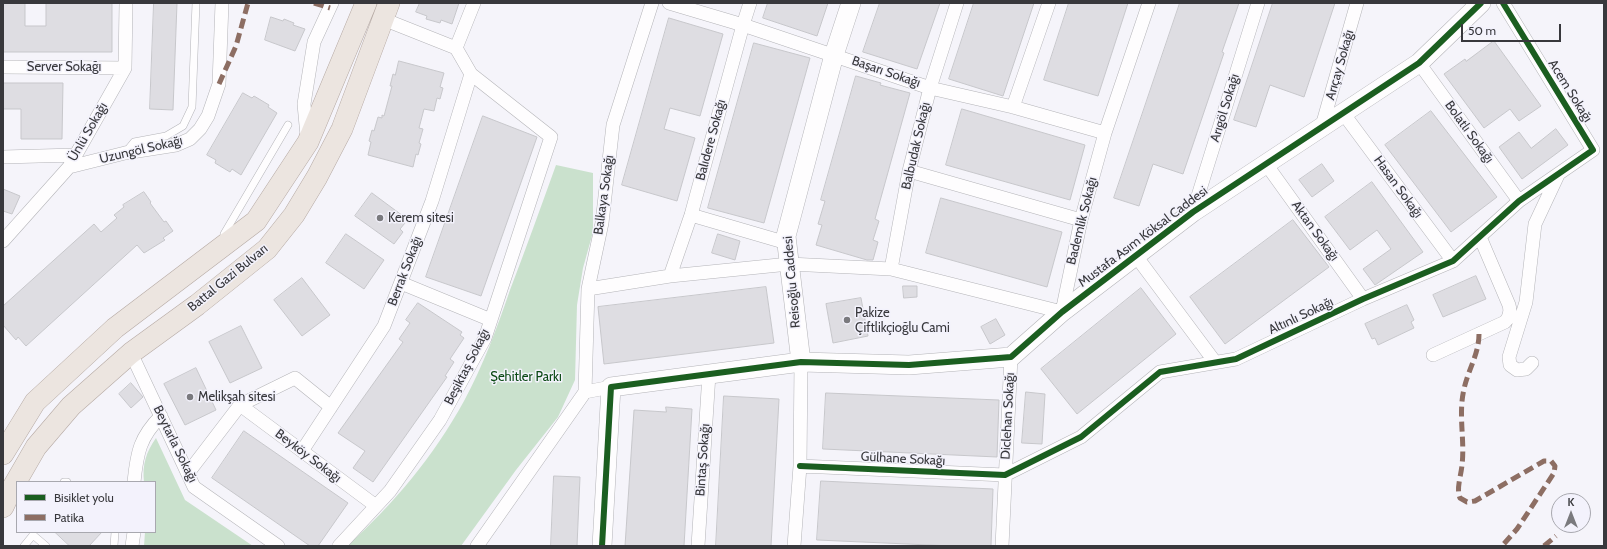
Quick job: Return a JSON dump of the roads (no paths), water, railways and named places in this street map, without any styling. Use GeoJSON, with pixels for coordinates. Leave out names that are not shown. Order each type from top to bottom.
{"type":"FeatureCollection","features":[{"type":"Feature","properties":{"kind":"main road","name":"Battal Gazi Bulvarı"},"geometry":{"type":"LineString","coordinates":[[4,449],[35,402],[115,328],[256,221],[308,142],[366,3]]}},
{"type":"Feature","properties":{"kind":"main road","name":"Battal Gazi Bulvarı"},"geometry":{"type":"LineString","coordinates":[[16,481],[36,448],[71,406],[132,353],[197,305],[267,249],[294,215],[318,177],[342,129],[386,11]]}},
{"type":"Feature","properties":{"kind":"main road","name":"Battal Gazi Bulvarı"},"geometry":{"type":"LineString","coordinates":[[3,507],[16,482]]}},
{"type":"Feature","properties":{"kind":"street","name":"Ünlü Sokağı"},"geometry":{"type":"LineString","coordinates":[[3,241],[72,161],[125,68],[126,3]]}},
{"type":"Feature","properties":{"kind":"street","name":"Uzungöl Sokağı"},"geometry":{"type":"LineString","coordinates":[[3,157],[72,161],[176,145],[190,139],[200,129],[208,116],[219,84],[222,3]]}},
{"type":"Feature","properties":{"kind":"street"},"geometry":{"type":"LineString","coordinates":[[308,142],[304,104],[314,42],[332,3]]}},
{"type":"Feature","properties":{"kind":"street"},"geometry":{"type":"LineString","coordinates":[[456,48],[474,3]]}},
{"type":"Feature","properties":{"kind":"street","name":"Balkaya Sokağı"},"geometry":{"type":"LineString","coordinates":[[586,392],[588,289],[602,223],[613,125],[652,3]]}},
{"type":"Feature","properties":{"kind":"street","name":"Başarı Sokağı"},"geometry":{"type":"LineString","coordinates":[[669,3],[689,6],[930,88],[1014,107],[1105,133]]}},
{"type":"Feature","properties":{"kind":"street","name":"Balıdere Sokağı"},"geometry":{"type":"LineString","coordinates":[[670,276],[691,215],[742,25],[750,3]]}},
{"type":"Feature","properties":{"kind":"street","name":"Reisoğlu Caddesi"},"geometry":{"type":"LineString","coordinates":[[794,546],[800,466],[801,362],[788,264],[786,236],[834,55],[851,3]]}},
{"type":"Feature","properties":{"kind":"street","name":"Balbudak Sokağı"},"geometry":{"type":"LineString","coordinates":[[891,269],[909,171],[930,88],[957,3]]}},
{"type":"Feature","properties":{"kind":"street"},"geometry":{"type":"LineString","coordinates":[[1014,107],[1049,3]]}},
{"type":"Feature","properties":{"kind":"street","name":"Bademlik Sokağı"},"geometry":{"type":"LineString","coordinates":[[1062,312],[1081,220],[1105,133],[1149,3]]}},
{"type":"Feature","properties":{"kind":"street","name":"Arıgöl Sokağı"},"geometry":{"type":"LineString","coordinates":[[1193,212],[1258,3]]}},
{"type":"Feature","properties":{"kind":"street","name":"Arıçay Sokağı"},"geometry":{"type":"LineString","coordinates":[[1322,126],[1358,3]]}},
{"type":"Feature","properties":{"kind":"street","name":"Mustafa Asım Köksal Caddesi"},"geometry":{"type":"LineString","coordinates":[[1011,358],[1062,312],[1193,212],[1419,63],[1481,3]]}},
{"type":"Feature","properties":{"kind":"street","name":"Acem Sokağı"},"geometry":{"type":"LineString","coordinates":[[1503,3],[1593,150]]}},
{"type":"Feature","properties":{"kind":"street"},"geometry":{"type":"LineString","coordinates":[[386,11],[456,48],[471,74]]}},
{"type":"Feature","properties":{"kind":"street","name":"Bolatlı Sokağı"},"geometry":{"type":"LineString","coordinates":[[1419,63],[1519,201]]}},
{"type":"Feature","properties":{"kind":"street","name":"Server Sokağı"},"geometry":{"type":"LineString","coordinates":[[3,67],[125,68]]}},
{"type":"Feature","properties":{"kind":"street","name":"Beşiktaş Sokağı"},"geometry":{"type":"LineString","coordinates":[[339,546],[390,491],[440,420],[485,338],[551,137],[471,74]]}},
{"type":"Feature","properties":{"kind":"street","name":"Berrak Sokağı"},"geometry":{"type":"LineString","coordinates":[[302,451],[384,326],[432,202],[471,74]]}},
{"type":"Feature","properties":{"kind":"street","name":"Hasan Sokağı"},"geometry":{"type":"LineString","coordinates":[[1343,113],[1453,261]]}},
{"type":"Feature","properties":{"kind":"street","name":"Altınlı Sokağı"},"geometry":{"type":"LineString","coordinates":[[1006,475],[1081,437],[1160,372],[1236,359],[1363,299],[1453,261],[1519,201],[1593,150]]}},
{"type":"Feature","properties":{"kind":"street","name":"Aktan Sokağı"},"geometry":{"type":"LineString","coordinates":[[1266,164],[1363,299]]}},
{"type":"Feature","properties":{"kind":"street"},"geometry":{"type":"LineString","coordinates":[[909,171],[1081,220]]}},
{"type":"Feature","properties":{"kind":"street"},"geometry":{"type":"LineString","coordinates":[[1532,363],[1526,369],[1517,370],[1510,365],[1509,357],[1526,302],[1535,224],[1559,174]]}},
{"type":"Feature","properties":{"kind":"street"},"geometry":{"type":"LineString","coordinates":[[691,215],[787,243]]}},
{"type":"Feature","properties":{"kind":"street"},"geometry":{"type":"LineString","coordinates":[[1433,355],[1505,322],[1509,316],[1509,305],[1480,237]]}},
{"type":"Feature","properties":{"kind":"street"},"geometry":{"type":"LineString","coordinates":[[1136,256],[1216,362]]}},
{"type":"Feature","properties":{"kind":"street"},"geometry":{"type":"LineString","coordinates":[[588,289],[670,276],[788,264],[891,269],[1062,312]]}},
{"type":"Feature","properties":{"kind":"street"},"geometry":{"type":"LineString","coordinates":[[401,283],[491,320]]}},
{"type":"Feature","properties":{"kind":"street","name":"Beytarla Sokağı"},"geometry":{"type":"LineString","coordinates":[[132,353],[194,487],[278,546]]}},
{"type":"Feature","properties":{"kind":"street"},"geometry":{"type":"LineString","coordinates":[[477,546],[586,392],[611,387],[801,362],[909,365],[1011,358]]}},
{"type":"Feature","properties":{"kind":"street","name":"Diclehan Sokağı"},"geometry":{"type":"LineString","coordinates":[[1002,546],[1011,358]]}},
{"type":"Feature","properties":{"kind":"street","name":"Bintaş Sokağı"},"geometry":{"type":"LineString","coordinates":[[698,546],[709,374]]}},
{"type":"Feature","properties":{"kind":"street"},"geometry":{"type":"LineString","coordinates":[[188,473],[240,405],[295,378],[331,407]]}},
{"type":"Feature","properties":{"kind":"street"},"geometry":{"type":"LineString","coordinates":[[602,546],[611,387]]}},
{"type":"Feature","properties":{"kind":"street","name":"Beyköy Sokağı"},"geometry":{"type":"LineString","coordinates":[[240,405],[376,506]]}},
{"type":"Feature","properties":{"kind":"street"},"geometry":{"type":"LineString","coordinates":[[134,481],[141,443],[149,428],[161,416]]}},
{"type":"Feature","properties":{"kind":"street","name":"Gülhane Sokağı"},"geometry":{"type":"LineString","coordinates":[[800,466],[1006,475]]}},
{"type":"Feature","properties":{"kind":"street"},"geometry":{"type":"LineString","coordinates":[[132,546],[134,533]]}},
{"type":"Feature","properties":{"kind":"lane"},"geometry":{"type":"LineString","coordinates":[[124,153],[134,142],[166,136],[183,126],[192,108],[196,3]]}},
{"type":"Feature","properties":{"kind":"lane"},"geometry":{"type":"LineString","coordinates":[[224,245],[224,234],[288,125]]}},
{"type":"Feature","properties":{"kind":"lane"},"geometry":{"type":"LineString","coordinates":[[114,546],[115,533]]}},
{"type":"Feature","properties":{"kind":"lane"},"geometry":{"type":"LineString","coordinates":[[24,546],[33,534],[46,546]]}},
{"type":"Feature","properties":{"kind":"place","name":"Kerem sitesi"},"geometry":{"type":"Point","coordinates":[380,218]}},
{"type":"Feature","properties":{"kind":"place","name":"Pakize Çiftlikçioğlu Cami"},"geometry":{"type":"Point","coordinates":[847,320]}},
{"type":"Feature","properties":{"kind":"place","name":"Melikşah sitesi"},"geometry":{"type":"Point","coordinates":[190,397]}},
{"type":"Feature","properties":{"kind":"park label","name":"Şehitler Parkı"},"geometry":{"type":"Point","coordinates":[526,377]}}]}
